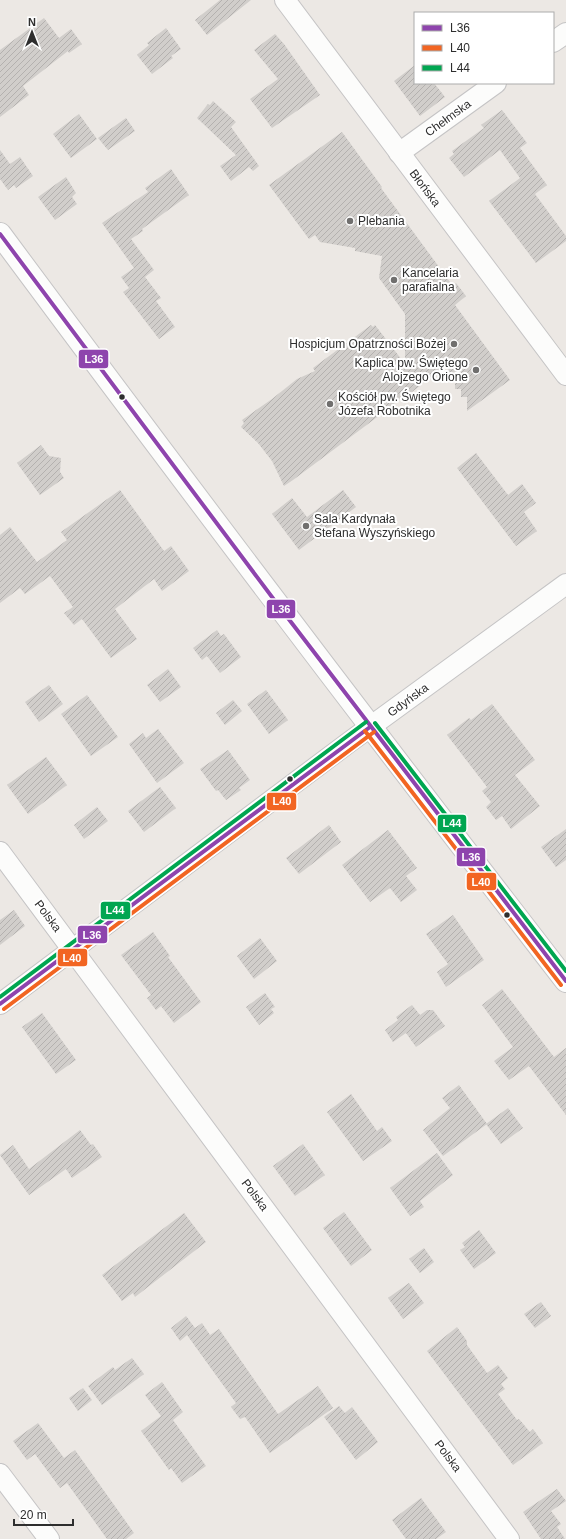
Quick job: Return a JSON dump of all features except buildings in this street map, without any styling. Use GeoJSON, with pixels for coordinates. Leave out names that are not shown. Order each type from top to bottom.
{"type":"FeatureCollection","features":[{"type":"Feature","properties":{"kind":"street","name":"Błońska"},"geometry":{"type":"LineString","coordinates":[[286,0],[566,375]]}},
{"type":"Feature","properties":{"kind":"street"},"geometry":{"type":"LineString","coordinates":[[554,41],[566,33]]}},
{"type":"Feature","properties":{"kind":"street","name":"Chełmska"},"geometry":{"type":"LineString","coordinates":[[399,153],[495,84]]}},
{"type":"Feature","properties":{"kind":"street"},"geometry":{"type":"LineString","coordinates":[[0,234],[228,540],[566,981]]}},
{"type":"Feature","properties":{"kind":"street","name":"Gdyńska"},"geometry":{"type":"LineString","coordinates":[[0,1004],[370,727],[566,584]]}},
{"type":"Feature","properties":{"kind":"street","name":"Polska"},"geometry":{"type":"LineString","coordinates":[[0,852],[509,1539]]}},
{"type":"Feature","properties":{"kind":"street"},"geometry":{"type":"LineString","coordinates":[[0,1474],[49,1539]]}},
{"type":"Feature","properties":{"kind":"transit line","name":"L36"},"geometry":{"type":"LineString","coordinates":[[0,234],[281,609],[566,981]]}},
{"type":"Feature","properties":{"kind":"transit line","name":"L44"},"geometry":{"type":"LineString","coordinates":[[0,997],[366,722]]}},
{"type":"Feature","properties":{"kind":"transit line","name":"L44"},"geometry":{"type":"LineString","coordinates":[[375,723],[566,971]]}},
{"type":"Feature","properties":{"kind":"transit line","name":"L36"},"geometry":{"type":"LineString","coordinates":[[0,1004],[370,727]]}},
{"type":"Feature","properties":{"kind":"transit line","name":"L40"},"geometry":{"type":"LineString","coordinates":[[365,731],[561,985]]}},
{"type":"Feature","properties":{"kind":"transit line","name":"L40"},"geometry":{"type":"LineString","coordinates":[[4,1009],[374,732]]}},
{"type":"Feature","properties":{"kind":"place","name":"Plebania"},"geometry":{"type":"Point","coordinates":[350,221]}},
{"type":"Feature","properties":{"kind":"place","name":"Kancelaria parafialna"},"geometry":{"type":"Point","coordinates":[394,280]}},
{"type":"Feature","properties":{"kind":"place","name":"Hospicjum Opatrzności Bożej"},"geometry":{"type":"Point","coordinates":[454,344]}},
{"type":"Feature","properties":{"kind":"place","name":"Kaplica pw. Świętego Alojzego Orione"},"geometry":{"type":"Point","coordinates":[476,370]}},
{"type":"Feature","properties":{"kind":"place","name":"Kościół pw. Świętego Józefa Robotnika"},"geometry":{"type":"Point","coordinates":[330,404]}},
{"type":"Feature","properties":{"kind":"place","name":"Sala Kardynała Stefana Wyszyńskiego"},"geometry":{"type":"Point","coordinates":[306,526]}}]}
